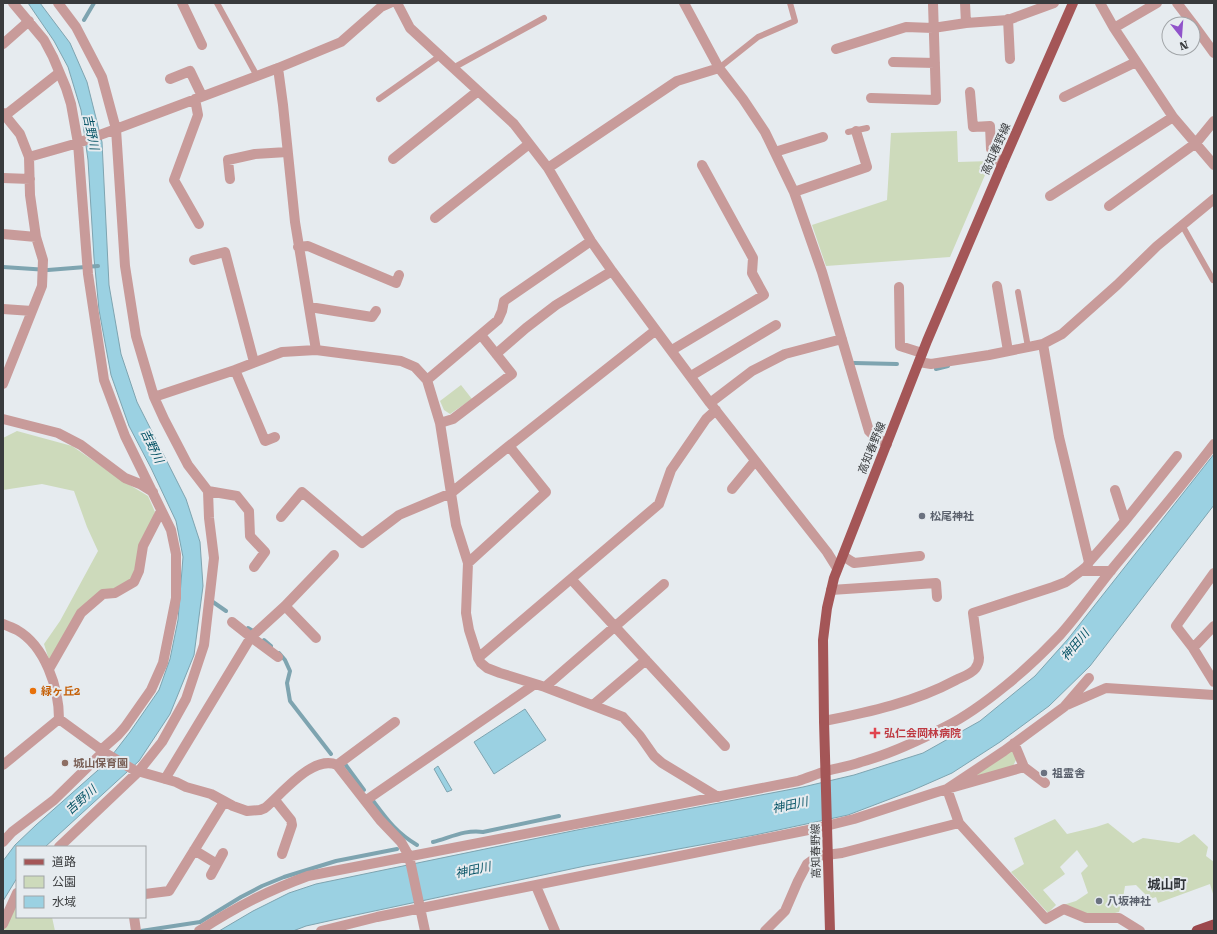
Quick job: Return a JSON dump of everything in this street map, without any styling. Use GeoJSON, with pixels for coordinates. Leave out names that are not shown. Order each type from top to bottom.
{"type":"FeatureCollection","features":[{"type":"Feature","properties":{"kind":"highway"},"geometry":{"type":"LineString","coordinates":[[1197,931],[1214,925]]}},
{"type":"Feature","properties":{"kind":"main road","name":"高知春野線"},"geometry":{"type":"LineString","coordinates":[[830,931],[824,721],[823,640],[826,608],[837,568],[920,357],[1073,3]]}},
{"type":"Feature","properties":{"kind":"street"},"geometry":{"type":"LineString","coordinates":[[3,842],[12,832],[54,800],[104,752],[125,727],[151,690],[163,663],[176,598],[176,554],[171,530],[125,436],[104,380],[86,260],[80,142],[71,104],[53,57],[44,40],[13,3]]}},
{"type":"Feature","properties":{"kind":"street"},"geometry":{"type":"LineString","coordinates":[[58,3],[76,27],[102,77],[112,131],[125,266],[136,336],[154,397],[164,419],[188,465],[208,491],[209,518],[214,558],[204,645],[186,699],[162,742],[136,771],[60,846]]}},
{"type":"Feature","properties":{"kind":"street"},"geometry":{"type":"LineString","coordinates":[[182,3],[202,44]]}},
{"type":"Feature","properties":{"kind":"street"},"geometry":{"type":"LineString","coordinates":[[29,157],[112,131],[278,68],[341,42],[381,7],[390,3]]}},
{"type":"Feature","properties":{"kind":"street"},"geometry":{"type":"LineString","coordinates":[[397,3],[410,28],[514,124],[548,168],[590,241],[713,406],[827,552],[837,568]]}},
{"type":"Feature","properties":{"kind":"street"},"geometry":{"type":"LineString","coordinates":[[684,3],[719,68],[743,99],[765,132],[794,192],[822,272],[869,431],[886,444]]}},
{"type":"Feature","properties":{"kind":"street"},"geometry":{"type":"LineString","coordinates":[[871,98],[936,100],[933,3]]}},
{"type":"Feature","properties":{"kind":"street"},"geometry":{"type":"LineString","coordinates":[[965,3],[966,23]]}},
{"type":"Feature","properties":{"kind":"street"},"geometry":{"type":"LineString","coordinates":[[836,49],[906,27],[933,28],[1008,19],[1054,3]]}},
{"type":"Feature","properties":{"kind":"street"},"geometry":{"type":"LineString","coordinates":[[1100,3],[1114,28],[1173,117],[1214,165]]}},
{"type":"Feature","properties":{"kind":"street"},"geometry":{"type":"LineString","coordinates":[[1114,28],[1157,3]]}},
{"type":"Feature","properties":{"kind":"street"},"geometry":{"type":"LineString","coordinates":[[1177,3],[1187,16]]}},
{"type":"Feature","properties":{"kind":"street"},"geometry":{"type":"LineString","coordinates":[[1008,19],[1010,58]]}},
{"type":"Feature","properties":{"kind":"street"},"geometry":{"type":"LineString","coordinates":[[3,44],[29,21]]}},
{"type":"Feature","properties":{"kind":"street"},"geometry":{"type":"LineString","coordinates":[[1201,35],[1214,53]]}},
{"type":"Feature","properties":{"kind":"street"},"geometry":{"type":"LineString","coordinates":[[893,62],[934,63]]}},
{"type":"Feature","properties":{"kind":"street"},"geometry":{"type":"LineString","coordinates":[[1064,97],[1136,62]]}},
{"type":"Feature","properties":{"kind":"street"},"geometry":{"type":"LineString","coordinates":[[278,68],[298,247],[310,308],[316,350]]}},
{"type":"Feature","properties":{"kind":"street"},"geometry":{"type":"LineString","coordinates":[[548,168],[677,81],[719,68]]}},
{"type":"Feature","properties":{"kind":"street"},"geometry":{"type":"LineString","coordinates":[[170,79],[190,71],[199,98],[198,115],[174,180],[199,224]]}},
{"type":"Feature","properties":{"kind":"street"},"geometry":{"type":"LineString","coordinates":[[3,384],[42,286],[43,260],[36,237],[30,195],[29,157],[20,134],[4,115],[59,73]]}},
{"type":"Feature","properties":{"kind":"street"},"geometry":{"type":"LineString","coordinates":[[393,159],[478,91]]}},
{"type":"Feature","properties":{"kind":"street"},"geometry":{"type":"LineString","coordinates":[[970,92],[973,127],[990,126],[991,149],[1002,165]]}},
{"type":"Feature","properties":{"kind":"street"},"geometry":{"type":"LineString","coordinates":[[1050,196],[1173,117]]}},
{"type":"Feature","properties":{"kind":"street"},"geometry":{"type":"LineString","coordinates":[[1109,206],[1196,143],[1214,121]]}},
{"type":"Feature","properties":{"kind":"street"},"geometry":{"type":"LineString","coordinates":[[794,192],[867,167],[852,131]]}},
{"type":"Feature","properties":{"kind":"street"},"geometry":{"type":"LineString","coordinates":[[775,152],[822,137]]}},
{"type":"Feature","properties":{"kind":"street"},"geometry":{"type":"LineString","coordinates":[[435,218],[529,144]]}},
{"type":"Feature","properties":{"kind":"street"},"geometry":{"type":"LineString","coordinates":[[230,179],[228,160],[255,154],[287,152]]}},
{"type":"Feature","properties":{"kind":"street"},"geometry":{"type":"LineString","coordinates":[[672,350],[764,295],[752,274],[753,258],[702,165]]}},
{"type":"Feature","properties":{"kind":"street"},"geometry":{"type":"LineString","coordinates":[[3,178],[30,179]]}},
{"type":"Feature","properties":{"kind":"street"},"geometry":{"type":"LineString","coordinates":[[899,287],[900,346],[931,364],[1028,347],[1043,346],[1066,331],[1157,246],[1214,198]]}},
{"type":"Feature","properties":{"kind":"street"},"geometry":{"type":"LineString","coordinates":[[3,234],[36,237]]}},
{"type":"Feature","properties":{"kind":"street"},"geometry":{"type":"LineString","coordinates":[[427,380],[498,320],[504,301],[590,241]]}},
{"type":"Feature","properties":{"kind":"street"},"geometry":{"type":"LineString","coordinates":[[298,247],[308,246],[396,283],[399,275]]}},
{"type":"Feature","properties":{"kind":"street"},"geometry":{"type":"LineString","coordinates":[[194,260],[225,252],[254,362]]}},
{"type":"Feature","properties":{"kind":"street"},"geometry":{"type":"LineString","coordinates":[[496,354],[556,305],[612,271]]}},
{"type":"Feature","properties":{"kind":"street"},"geometry":{"type":"LineString","coordinates":[[997,286],[1008,351]]}},
{"type":"Feature","properties":{"kind":"street"},"geometry":{"type":"LineString","coordinates":[[310,308],[372,317],[376,310]]}},
{"type":"Feature","properties":{"kind":"street"},"geometry":{"type":"LineString","coordinates":[[3,309],[32,311]]}},
{"type":"Feature","properties":{"kind":"street"},"geometry":{"type":"LineString","coordinates":[[691,376],[776,325]]}},
{"type":"Feature","properties":{"kind":"street"},"geometry":{"type":"LineString","coordinates":[[281,517],[302,492],[362,544],[400,515],[451,493],[656,330]]}},
{"type":"Feature","properties":{"kind":"street"},"geometry":{"type":"LineString","coordinates":[[440,423],[453,419],[512,374],[481,335]]}},
{"type":"Feature","properties":{"kind":"street"},"geometry":{"type":"LineString","coordinates":[[478,658],[659,504],[671,470],[706,420],[713,406],[752,371],[785,354],[842,339]]}},
{"type":"Feature","properties":{"kind":"street"},"geometry":{"type":"LineString","coordinates":[[1043,346],[1058,437],[1089,562]]}},
{"type":"Feature","properties":{"kind":"street"},"geometry":{"type":"LineString","coordinates":[[154,397],[235,370],[282,352],[316,350],[401,361],[415,367],[427,380],[440,423],[456,525],[468,563],[466,613],[469,630],[481,663],[486,668],[545,687],[623,717],[640,736],[654,756],[662,763],[718,796]]}},
{"type":"Feature","properties":{"kind":"street"},"geometry":{"type":"LineString","coordinates":[[235,370],[265,441],[275,437]]}},
{"type":"Feature","properties":{"kind":"street"},"geometry":{"type":"LineString","coordinates":[[3,418],[58,433],[81,445],[125,478],[153,492]]}},
{"type":"Feature","properties":{"kind":"street"},"geometry":{"type":"LineString","coordinates":[[199,931],[245,903],[278,887],[308,876],[410,859],[798,781],[826,774],[900,749],[946,727],[972,711],[1004,686],[1039,656],[1061,634],[1214,444]]}},
{"type":"Feature","properties":{"kind":"street"},"geometry":{"type":"LineString","coordinates":[[468,563],[546,492],[509,446]]}},
{"type":"Feature","properties":{"kind":"street"},"geometry":{"type":"LineString","coordinates":[[824,721],[864,713],[903,702],[943,687],[973,671],[979,663],[973,613],[1066,582],[1081,571],[1087,566],[1177,456]]}},
{"type":"Feature","properties":{"kind":"street"},"geometry":{"type":"LineString","coordinates":[[732,489],[755,461]]}},
{"type":"Feature","properties":{"kind":"street"},"geometry":{"type":"LineString","coordinates":[[1115,490],[1125,520]]}},
{"type":"Feature","properties":{"kind":"street"},"geometry":{"type":"LineString","coordinates":[[208,491],[237,496],[249,511],[250,536],[265,552],[254,567]]}},
{"type":"Feature","properties":{"kind":"street"},"geometry":{"type":"LineString","coordinates":[[49,669],[81,613],[103,594],[115,593],[134,582],[139,570],[143,546],[161,511]]}},
{"type":"Feature","properties":{"kind":"street"},"geometry":{"type":"LineString","coordinates":[[166,779],[251,637],[285,606],[334,555]]}},
{"type":"Feature","properties":{"kind":"street"},"geometry":{"type":"LineString","coordinates":[[843,556],[854,562],[920,556]]}},
{"type":"Feature","properties":{"kind":"street"},"geometry":{"type":"LineString","coordinates":[[1081,571],[1111,570]]}},
{"type":"Feature","properties":{"kind":"street"},"geometry":{"type":"LineString","coordinates":[[1214,573],[1176,626],[1193,648],[1214,682]]}},
{"type":"Feature","properties":{"kind":"street"},"geometry":{"type":"LineString","coordinates":[[571,579],[725,746]]}},
{"type":"Feature","properties":{"kind":"street"},"geometry":{"type":"LineString","coordinates":[[831,590],[936,583],[937,596]]}},
{"type":"Feature","properties":{"kind":"street"},"geometry":{"type":"LineString","coordinates":[[545,687],[664,584]]}},
{"type":"Feature","properties":{"kind":"street"},"geometry":{"type":"LineString","coordinates":[[285,606],[316,638]]}},
{"type":"Feature","properties":{"kind":"street"},"geometry":{"type":"LineString","coordinates":[[232,622],[278,657]]}},
{"type":"Feature","properties":{"kind":"street"},"geometry":{"type":"LineString","coordinates":[[3,624],[18,631],[36,647],[49,669],[59,706],[60,719],[104,752],[136,771],[176,782],[211,794],[233,806],[252,811],[260,810],[275,800],[309,769],[332,762],[337,765],[388,830],[401,842],[410,859],[425,931]]}},
{"type":"Feature","properties":{"kind":"street"},"geometry":{"type":"LineString","coordinates":[[1193,648],[1214,626]]}},
{"type":"Feature","properties":{"kind":"street"},"geometry":{"type":"LineString","coordinates":[[593,705],[646,660]]}},
{"type":"Feature","properties":{"kind":"street"},"geometry":{"type":"LineString","coordinates":[[1064,707],[1089,678]]}},
{"type":"Feature","properties":{"kind":"street"},"geometry":{"type":"LineString","coordinates":[[365,801],[535,684]]}},
{"type":"Feature","properties":{"kind":"street"},"geometry":{"type":"LineString","coordinates":[[947,789],[1064,707],[1106,688],[1214,695]]}},
{"type":"Feature","properties":{"kind":"street"},"geometry":{"type":"LineString","coordinates":[[3,765],[60,719]]}},
{"type":"Feature","properties":{"kind":"street"},"geometry":{"type":"LineString","coordinates":[[337,765],[395,722]]}},
{"type":"Feature","properties":{"kind":"street"},"geometry":{"type":"LineString","coordinates":[[1014,743],[1024,767],[1045,784]]}},
{"type":"Feature","properties":{"kind":"street"},"geometry":{"type":"LineString","coordinates":[[326,930],[420,907],[536,886],[854,819],[947,789],[1024,767]]}},
{"type":"Feature","properties":{"kind":"street"},"geometry":{"type":"LineString","coordinates":[[947,789],[959,823],[1046,919],[1064,909],[1086,918],[1119,918],[1140,931]]}},
{"type":"Feature","properties":{"kind":"street"},"geometry":{"type":"LineString","coordinates":[[275,800],[291,820],[292,825],[282,854]]}},
{"type":"Feature","properties":{"kind":"street"},"geometry":{"type":"LineString","coordinates":[[146,894],[169,891],[224,802]]}},
{"type":"Feature","properties":{"kind":"street"},"geometry":{"type":"LineString","coordinates":[[765,931],[786,911],[798,881],[807,864],[818,856],[828,855],[959,823]]}},
{"type":"Feature","properties":{"kind":"street"},"geometry":{"type":"LineString","coordinates":[[194,850],[217,864]]}},
{"type":"Feature","properties":{"kind":"street"},"geometry":{"type":"LineString","coordinates":[[211,875],[223,853]]}},
{"type":"Feature","properties":{"kind":"street"},"geometry":{"type":"LineString","coordinates":[[536,886],[555,931]]}},
{"type":"Feature","properties":{"kind":"street"},"geometry":{"type":"LineString","coordinates":[[3,924],[16,895]]}},
{"type":"Feature","properties":{"kind":"street"},"geometry":{"type":"LineString","coordinates":[[134,918],[136,930]]}},
{"type":"Feature","properties":{"kind":"lane"},"geometry":{"type":"LineString","coordinates":[[217,3],[257,76]]}},
{"type":"Feature","properties":{"kind":"lane"},"geometry":{"type":"LineString","coordinates":[[719,68],[758,37],[794,21],[790,3]]}},
{"type":"Feature","properties":{"kind":"lane"},"geometry":{"type":"LineString","coordinates":[[453,68],[544,18]]}},
{"type":"Feature","properties":{"kind":"lane"},"geometry":{"type":"LineString","coordinates":[[379,99],[440,56]]}},
{"type":"Feature","properties":{"kind":"lane"},"geometry":{"type":"LineString","coordinates":[[852,131],[867,128]]}},
{"type":"Feature","properties":{"kind":"lane"},"geometry":{"type":"LineString","coordinates":[[1182,225],[1213,280]]}},
{"type":"Feature","properties":{"kind":"lane"},"geometry":{"type":"LineString","coordinates":[[1018,292],[1028,347]]}},
{"type":"Feature","properties":{"kind":"green space"},"geometry":{"type":"Polygon","coordinates":[[[957,131],[958,162],[991,161],[950,257],[826,266],[812,225],[887,200],[891,133],[957,131]]]}},
{"type":"Feature","properties":{"kind":"green space"},"geometry":{"type":"Polygon","coordinates":[[[461,385],[472,399],[450,414],[444,410],[440,401],[461,385]]]}},
{"type":"Feature","properties":{"kind":"green space"},"geometry":{"type":"Polygon","coordinates":[[[17,431],[72,446],[123,481],[148,496],[155,512],[131,580],[116,590],[103,590],[50,663],[44,644],[60,621],[98,551],[87,527],[74,491],[42,484],[3,490],[3,438],[17,431]]]}},
{"type":"Feature","properties":{"kind":"green space"},"geometry":{"type":"Polygon","coordinates":[[[1012,749],[1017,758],[1013,766],[965,780],[1012,749]]]}},
{"type":"Feature","properties":{"kind":"green space"},"geometry":{"type":"Polygon","coordinates":[[[1055,819],[1067,834],[1108,823],[1133,843],[1143,838],[1179,843],[1194,834],[1208,847],[1206,856],[1214,862],[1214,897],[1210,884],[1158,903],[1156,897],[1150,899],[1136,885],[1125,886],[1119,912],[1087,916],[1063,905],[1076,901],[1088,893],[1081,873],[1088,866],[1077,850],[1060,867],[1065,874],[1043,890],[1056,905],[1048,913],[1011,872],[1024,864],[1014,838],[1055,819]]]}},
{"type":"Feature","properties":{"kind":"green space"},"geometry":{"type":"Polygon","coordinates":[[[16,905],[16,918],[52,918],[55,931],[3,931],[16,905]]]}},
{"type":"Feature","properties":{"kind":"water","name":"吉野川"},"geometry":{"type":"Polygon","coordinates":[[[28,3],[40,3],[70,43],[87,82],[102,142],[109,285],[121,354],[137,402],[186,499],[200,542],[203,586],[194,655],[170,714],[139,761],[46,846],[16,846],[16,880],[3,901],[3,861],[15,845],[36,825],[106,763],[130,732],[159,690],[170,659],[178,620],[183,557],[176,521],[129,426],[111,375],[99,310],[88,160],[81,110],[68,67],[54,41],[28,3]]]}},
{"type":"Feature","properties":{"kind":"water","name":"神田川"},"geometry":{"type":"Polygon","coordinates":[[[1214,454],[1214,505],[1090,666],[1049,706],[1000,742],[952,773],[911,791],[848,815],[755,835],[585,866],[306,926],[293,931],[219,931],[253,911],[289,893],[316,884],[577,830],[803,787],[854,775],[923,753],[980,721],[1035,676],[1068,639],[1214,454]]]}},
{"type":"Feature","properties":{"kind":"water"},"geometry":{"type":"Polygon","coordinates":[[[525,709],[546,740],[494,774],[474,742],[525,709]]]}},
{"type":"Feature","properties":{"kind":"water"},"geometry":{"type":"Polygon","coordinates":[[[438,766],[452,790],[447,792],[434,769],[438,766]]]}},
{"type":"Feature","properties":{"kind":"waterway"},"geometry":{"type":"LineString","coordinates":[[84,20],[94,3]]}},
{"type":"Feature","properties":{"kind":"waterway"},"geometry":{"type":"LineString","coordinates":[[3,267],[48,270],[98,266]]}},
{"type":"Feature","properties":{"kind":"waterway"},"geometry":{"type":"LineString","coordinates":[[854,363],[897,364]]}},
{"type":"Feature","properties":{"kind":"waterway"},"geometry":{"type":"LineString","coordinates":[[936,369],[948,366]]}},
{"type":"Feature","properties":{"kind":"waterway"},"geometry":{"type":"LineString","coordinates":[[213,602],[226,611]]}},
{"type":"Feature","properties":{"kind":"waterway"},"geometry":{"type":"LineString","coordinates":[[248,628],[253,631]]}},
{"type":"Feature","properties":{"kind":"waterway"},"geometry":{"type":"LineString","coordinates":[[264,640],[271,646]]}},
{"type":"Feature","properties":{"kind":"waterway"},"geometry":{"type":"LineString","coordinates":[[279,653],[285,660],[290,671],[287,683],[290,701],[331,754]]}},
{"type":"Feature","properties":{"kind":"waterway"},"geometry":{"type":"LineString","coordinates":[[345,764],[364,790]]}},
{"type":"Feature","properties":{"kind":"waterway"},"geometry":{"type":"LineString","coordinates":[[371,798],[397,830],[417,845]]}},
{"type":"Feature","properties":{"kind":"waterway"},"geometry":{"type":"LineString","coordinates":[[433,842],[464,833],[477,831],[483,832],[559,816]]}},
{"type":"Feature","properties":{"kind":"waterway"},"geometry":{"type":"LineString","coordinates":[[141,931],[200,922],[241,897],[284,877],[336,861],[397,849]]}},
{"type":"Feature","properties":{"kind":"place","name":"松尾神社"},"geometry":{"type":"Point","coordinates":[922,516]}},
{"type":"Feature","properties":{"kind":"place","name":"緑ヶ丘2"},"geometry":{"type":"Point","coordinates":[33,691]}},
{"type":"Feature","properties":{"kind":"place","name":"弘仁会岡林病院"},"geometry":{"type":"Point","coordinates":[875,733]}},
{"type":"Feature","properties":{"kind":"place","name":"城山保育園"},"geometry":{"type":"Point","coordinates":[65,763]}},
{"type":"Feature","properties":{"kind":"place","name":"祖霊舎"},"geometry":{"type":"Point","coordinates":[1044,773]}},
{"type":"Feature","properties":{"kind":"place","name":"八坂神社"},"geometry":{"type":"Point","coordinates":[1099,901]}},
{"type":"Feature","properties":{"kind":"district","name":"城山町"},"geometry":{"type":"Point","coordinates":[1167,884]}}]}
